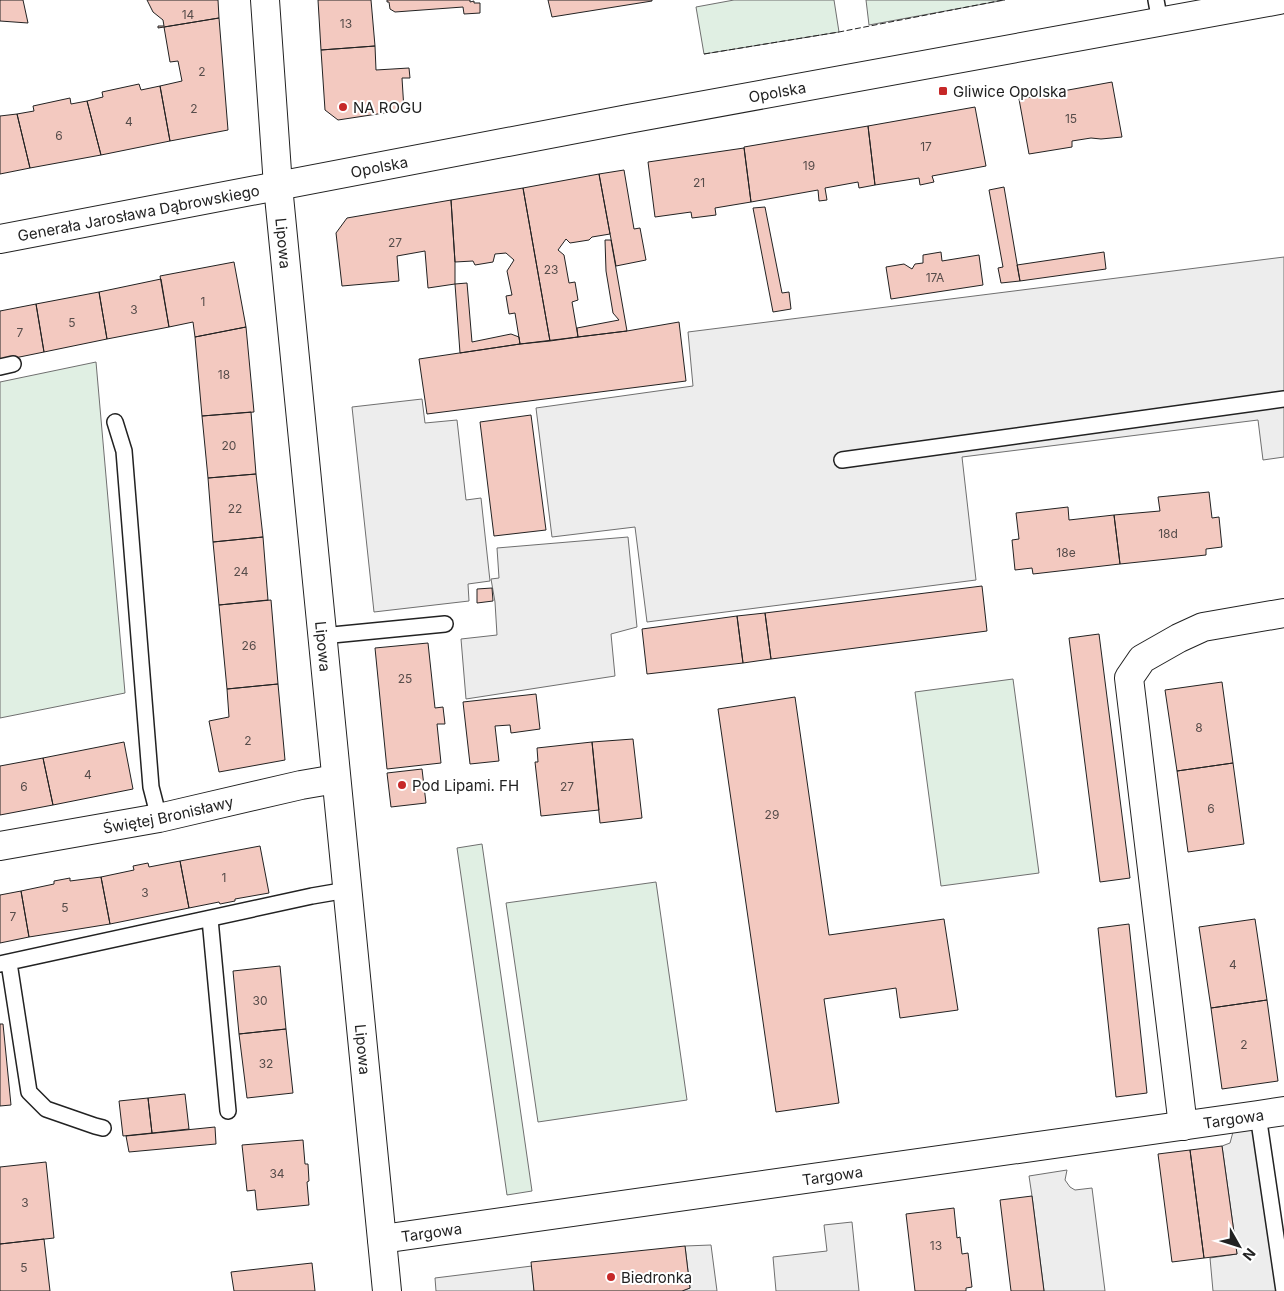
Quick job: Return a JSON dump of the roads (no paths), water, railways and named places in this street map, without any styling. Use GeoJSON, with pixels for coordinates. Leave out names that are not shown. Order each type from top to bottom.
{"type":"FeatureCollection","features":[{"type":"Feature","properties":{"kind":"street","name":"Lipowa"},"geometry":{"type":"LineString","coordinates":[[265,0],[278,186],[387,1291]]}},
{"type":"Feature","properties":{"kind":"street","name":"Opolska"},"geometry":{"type":"LineString","coordinates":[[278,186],[628,119],[1158,11],[1279,0]]}},
{"type":"Feature","properties":{"kind":"street","name":"Generała Jarosława Dąbrowskiego"},"geometry":{"type":"LineString","coordinates":[[0,239],[278,186]]}},
{"type":"Feature","properties":{"kind":"street"},"geometry":{"type":"LineString","coordinates":[[1183,1126],[1130,678],[1142,659],[1203,627],[1284,613]]}},
{"type":"Feature","properties":{"kind":"street","name":"Świętej Bronisławy"},"geometry":{"type":"LineString","coordinates":[[0,846],[159,818],[301,785],[336,779]]}},
{"type":"Feature","properties":{"kind":"street","name":"Targowa"},"geometry":{"type":"LineString","coordinates":[[382,1239],[1271,1113]]}},
{"type":"Feature","properties":{"kind":"lane"},"geometry":{"type":"LineString","coordinates":[[842,460],[1284,399]]}},
{"type":"Feature","properties":{"kind":"lane"},"geometry":{"type":"LineString","coordinates":[[115,422],[124,451],[152,787],[159,818]]}},
{"type":"Feature","properties":{"kind":"lane"},"geometry":{"type":"LineString","coordinates":[[322,636],[445,624]]}},
{"type":"Feature","properties":{"kind":"lane"},"geometry":{"type":"LineString","coordinates":[[103,1128],[46,1109],[29,1092],[5,963],[347,890]]}},
{"type":"Feature","properties":{"kind":"lane"},"geometry":{"type":"LineString","coordinates":[[210,919],[228,1112]]}},
{"type":"Feature","properties":{"kind":"lane"},"geometry":{"type":"LineString","coordinates":[[1271,1113],[1284,1291]]}},
{"type":"Feature","properties":{"kind":"place","name":"Gliwice Opolska"},"geometry":{"type":"Point","coordinates":[943,91]}},
{"type":"Feature","properties":{"kind":"place","name":"NA ROGU"},"geometry":{"type":"Point","coordinates":[343,107]}},
{"type":"Feature","properties":{"kind":"place","name":"Pod Lipami. FH"},"geometry":{"type":"Point","coordinates":[402,785]}},
{"type":"Feature","properties":{"kind":"place","name":"Biedronka"},"geometry":{"type":"Point","coordinates":[611,1277]}}]}
